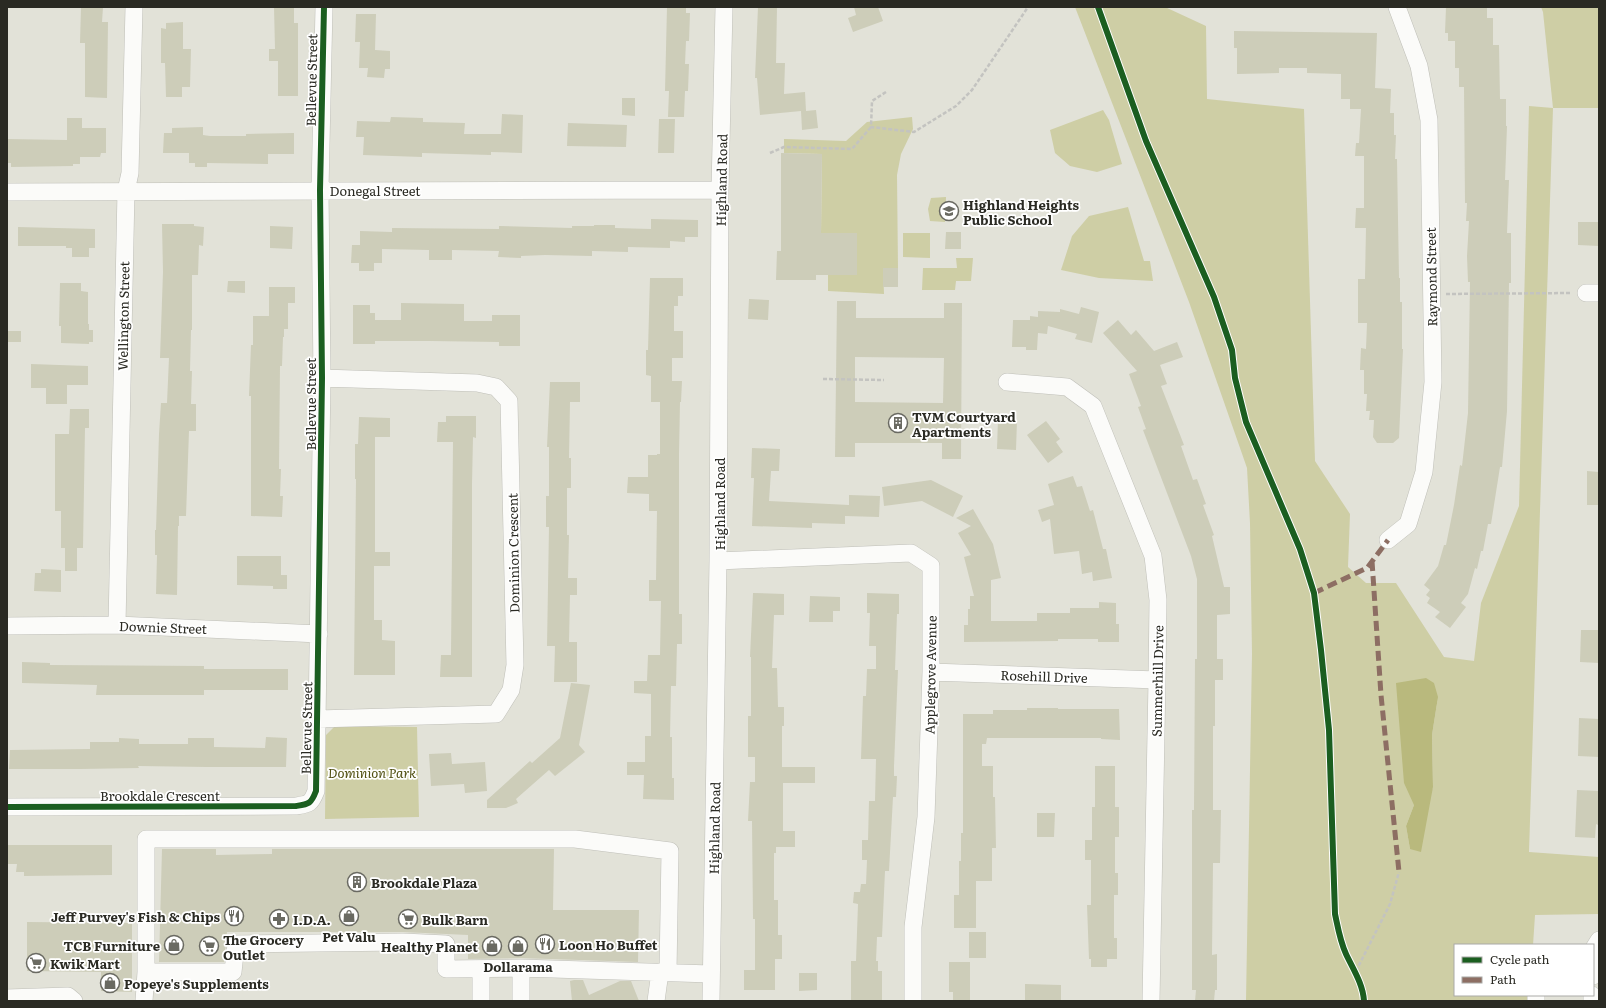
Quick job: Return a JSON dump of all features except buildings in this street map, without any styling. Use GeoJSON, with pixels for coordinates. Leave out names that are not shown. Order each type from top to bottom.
{"type":"FeatureCollection","features":[{"type":"Feature","properties":{"kind":"street","name":"Wellington Street"},"geometry":{"type":"LineString","coordinates":[[117,625],[126,191],[130,173],[134,7]]}},
{"type":"Feature","properties":{"kind":"street","name":"Bellevue Street"},"geometry":{"type":"LineString","coordinates":[[312,801],[316,791],[319,634],[322,378],[320,190],[324,7]]}},
{"type":"Feature","properties":{"kind":"street","name":"Highland Road"},"geometry":{"type":"LineString","coordinates":[[711,1001],[718,562],[720,190],[724,7]]}},
{"type":"Feature","properties":{"kind":"street","name":"Raymond Street"},"geometry":{"type":"LineString","coordinates":[[1388,540],[1408,524],[1424,472],[1433,382],[1429,120],[1419,66],[1397,7]]}},
{"type":"Feature","properties":{"kind":"street","name":"Donegal Street"},"geometry":{"type":"LineString","coordinates":[[7,192],[720,190]]}},
{"type":"Feature","properties":{"kind":"street","name":"Dominion Crescent"},"geometry":{"type":"LineString","coordinates":[[317,719],[496,714],[511,690],[516,665],[509,401],[496,387],[478,383],[322,378]]}},
{"type":"Feature","properties":{"kind":"street","name":"Summerhill Drive"},"geometry":{"type":"LineString","coordinates":[[1007,382],[1067,387],[1094,406],[1153,556],[1158,600],[1150,1001]]}},
{"type":"Feature","properties":{"kind":"street","name":"Applegrove Avenue"},"geometry":{"type":"LineString","coordinates":[[718,562],[911,553],[932,566],[931,672],[926,817],[913,927],[912,1001]]}},
{"type":"Feature","properties":{"kind":"street","name":"Downie Street"},"geometry":{"type":"LineString","coordinates":[[7,626],[117,625],[319,634]]}},
{"type":"Feature","properties":{"kind":"street","name":"Rosehill Drive"},"geometry":{"type":"LineString","coordinates":[[931,672],[1157,680]]}},
{"type":"Feature","properties":{"kind":"street","name":"Brookdale Crescent"},"geometry":{"type":"LineString","coordinates":[[7,807],[296,806],[307,804],[312,801]]}},
{"type":"Feature","properties":{"kind":"street"},"geometry":{"type":"LineString","coordinates":[[144,1001],[146,972],[146,839],[575,839],[670,851],[664,972],[656,1001]]}},
{"type":"Feature","properties":{"kind":"street"},"geometry":{"type":"LineString","coordinates":[[146,972],[233,972],[236,944],[317,943],[446,944],[446,969],[521,968],[711,974]]}},
{"type":"Feature","properties":{"kind":"street"},"geometry":{"type":"LineString","coordinates":[[1594,961],[1595,946]]}},
{"type":"Feature","properties":{"kind":"street"},"geometry":{"type":"LineString","coordinates":[[521,968],[521,1001]]}},
{"type":"Feature","properties":{"kind":"street"},"geometry":{"type":"LineString","coordinates":[[481,969],[481,1001]]}},
{"type":"Feature","properties":{"kind":"street"},"geometry":{"type":"LineString","coordinates":[[7,998],[68,996],[74,1001]]}},
{"type":"Feature","properties":{"kind":"path"},"geometry":{"type":"LineString","coordinates":[[871,127],[914,132],[956,106],[972,90],[1028,7]]}},
{"type":"Feature","properties":{"kind":"path"},"geometry":{"type":"LineString","coordinates":[[770,152],[784,147],[852,149],[871,127],[872,101],[886,92]]}},
{"type":"Feature","properties":{"kind":"path"},"geometry":{"type":"LineString","coordinates":[[1431,294],[1593,293]]}},
{"type":"Feature","properties":{"kind":"path"},"geometry":{"type":"LineString","coordinates":[[822,379],[884,380]]}},
{"type":"Feature","properties":{"kind":"path"},"geometry":{"type":"LineString","coordinates":[[1356,971],[1390,904],[1400,872]]}},
{"type":"Feature","properties":{"kind":"green space"},"geometry":{"type":"Polygon","coordinates":[[[1075,7],[1165,7],[1206,26],[1207,99],[1304,109],[1315,461],[1350,514],[1348,567],[1366,583],[1396,583],[1444,657],[1474,661],[1481,603],[1519,506],[1529,106],[1553,108],[1529,852],[1599,857],[1599,914],[1535,915],[1533,944],[1454,944],[1454,996],[1529,996],[1529,1001],[1246,1001],[1252,654],[1250,523],[1247,468],[1189,302],[1075,7]],[[1438,697],[1414,805],[1406,826],[1410,849],[1433,787],[1432,735],[1438,697]]]}},
{"type":"Feature","properties":{"kind":"green space"},"geometry":{"type":"Polygon","coordinates":[[[1541,7],[1599,7],[1599,108],[1553,108],[1543,12],[1541,7]]]}},
{"type":"Feature","properties":{"kind":"green space"},"geometry":{"type":"Polygon","coordinates":[[[1103,110],[1109,120],[1122,164],[1097,172],[1070,166],[1055,153],[1050,130],[1103,110]]]}},
{"type":"Feature","properties":{"kind":"green space"},"geometry":{"type":"Polygon","coordinates":[[[912,117],[913,129],[901,154],[897,175],[898,268],[883,268],[884,294],[828,291],[828,275],[857,233],[821,233],[822,154],[784,153],[784,139],[846,141],[867,122],[912,117]]]}},
{"type":"Feature","properties":{"kind":"green space"},"geometry":{"type":"Polygon","coordinates":[[[946,197],[945,222],[930,221],[928,209],[931,198],[946,197]]]}},
{"type":"Feature","properties":{"kind":"green space"},"geometry":{"type":"Polygon","coordinates":[[[1128,207],[1144,261],[1150,261],[1153,281],[1099,278],[1061,270],[1072,236],[1089,216],[1128,207]]]}},
{"type":"Feature","properties":{"kind":"green space"},"geometry":{"type":"Polygon","coordinates":[[[903,233],[930,233],[930,258],[903,257],[903,233]]]}},
{"type":"Feature","properties":{"kind":"green space"},"geometry":{"type":"Polygon","coordinates":[[[956,258],[973,258],[971,281],[956,281],[955,290],[922,290],[923,268],[957,268],[956,258]]]}},
{"type":"Feature","properties":{"kind":"green space","name":"Dominion Park"},"geometry":{"type":"Polygon","coordinates":[[[335,726],[417,727],[419,817],[325,819],[326,735],[335,726]]]}},
{"type":"Feature","properties":{"kind":"shaded area"},"geometry":{"type":"Polygon","coordinates":[[[1426,678],[1434,683],[1438,697],[1432,735],[1433,787],[1421,852],[1410,849],[1406,826],[1414,805],[1404,783],[1396,683],[1426,678]]]}},
{"type":"Feature","properties":{"kind":"marked path"},"geometry":{"type":"LineString","coordinates":[[1314,593],[1367,568],[1388,540]]}},
{"type":"Feature","properties":{"kind":"marked path"},"geometry":{"type":"LineString","coordinates":[[1372,561],[1381,695],[1399,872]]}},
{"type":"Feature","properties":{"kind":"cycle path"},"geometry":{"type":"LineString","coordinates":[[7,807],[296,806],[309,803],[313,799],[316,791],[322,378],[320,190],[324,7]]}},
{"type":"Feature","properties":{"kind":"cycle path"},"geometry":{"type":"LineString","coordinates":[[1098,7],[1146,141],[1214,297],[1232,350],[1235,378],[1246,422],[1300,549],[1314,593],[1329,730],[1335,914],[1342,944],[1360,983],[1364,1001]]}},
{"type":"Feature","properties":{"kind":"place","name":"Highland Heights Public School"},"geometry":{"type":"Point","coordinates":[949,211]}},
{"type":"Feature","properties":{"kind":"place","name":"TVM Courtyard Apartments"},"geometry":{"type":"Point","coordinates":[898,423]}},
{"type":"Feature","properties":{"kind":"place","name":"Brookdale Plaza"},"geometry":{"type":"Point","coordinates":[357,882]}},
{"type":"Feature","properties":{"kind":"place","name":"Jeff Purvey's Fish & Chips"},"geometry":{"type":"Point","coordinates":[234,916]}},
{"type":"Feature","properties":{"kind":"place","name":"Pet Valu"},"geometry":{"type":"Point","coordinates":[349,916]}},
{"type":"Feature","properties":{"kind":"place","name":"I.D.A."},"geometry":{"type":"Point","coordinates":[279,919]}},
{"type":"Feature","properties":{"kind":"place","name":"Bulk Barn"},"geometry":{"type":"Point","coordinates":[408,919]}},
{"type":"Feature","properties":{"kind":"place","name":"Loon Ho Buffet"},"geometry":{"type":"Point","coordinates":[545,944]}},
{"type":"Feature","properties":{"kind":"place","name":"TCB Furniture"},"geometry":{"type":"Point","coordinates":[174,945]}},
{"type":"Feature","properties":{"kind":"place","name":"The Grocery Outlet"},"geometry":{"type":"Point","coordinates":[209,946]}},
{"type":"Feature","properties":{"kind":"place","name":"Healthy Planet"},"geometry":{"type":"Point","coordinates":[492,946]}},
{"type":"Feature","properties":{"kind":"place","name":"Dollarama"},"geometry":{"type":"Point","coordinates":[518,946]}},
{"type":"Feature","properties":{"kind":"place","name":"Kwik Mart"},"geometry":{"type":"Point","coordinates":[36,963]}},
{"type":"Feature","properties":{"kind":"place","name":"Popeye's Supplements"},"geometry":{"type":"Point","coordinates":[110,983]}}]}
